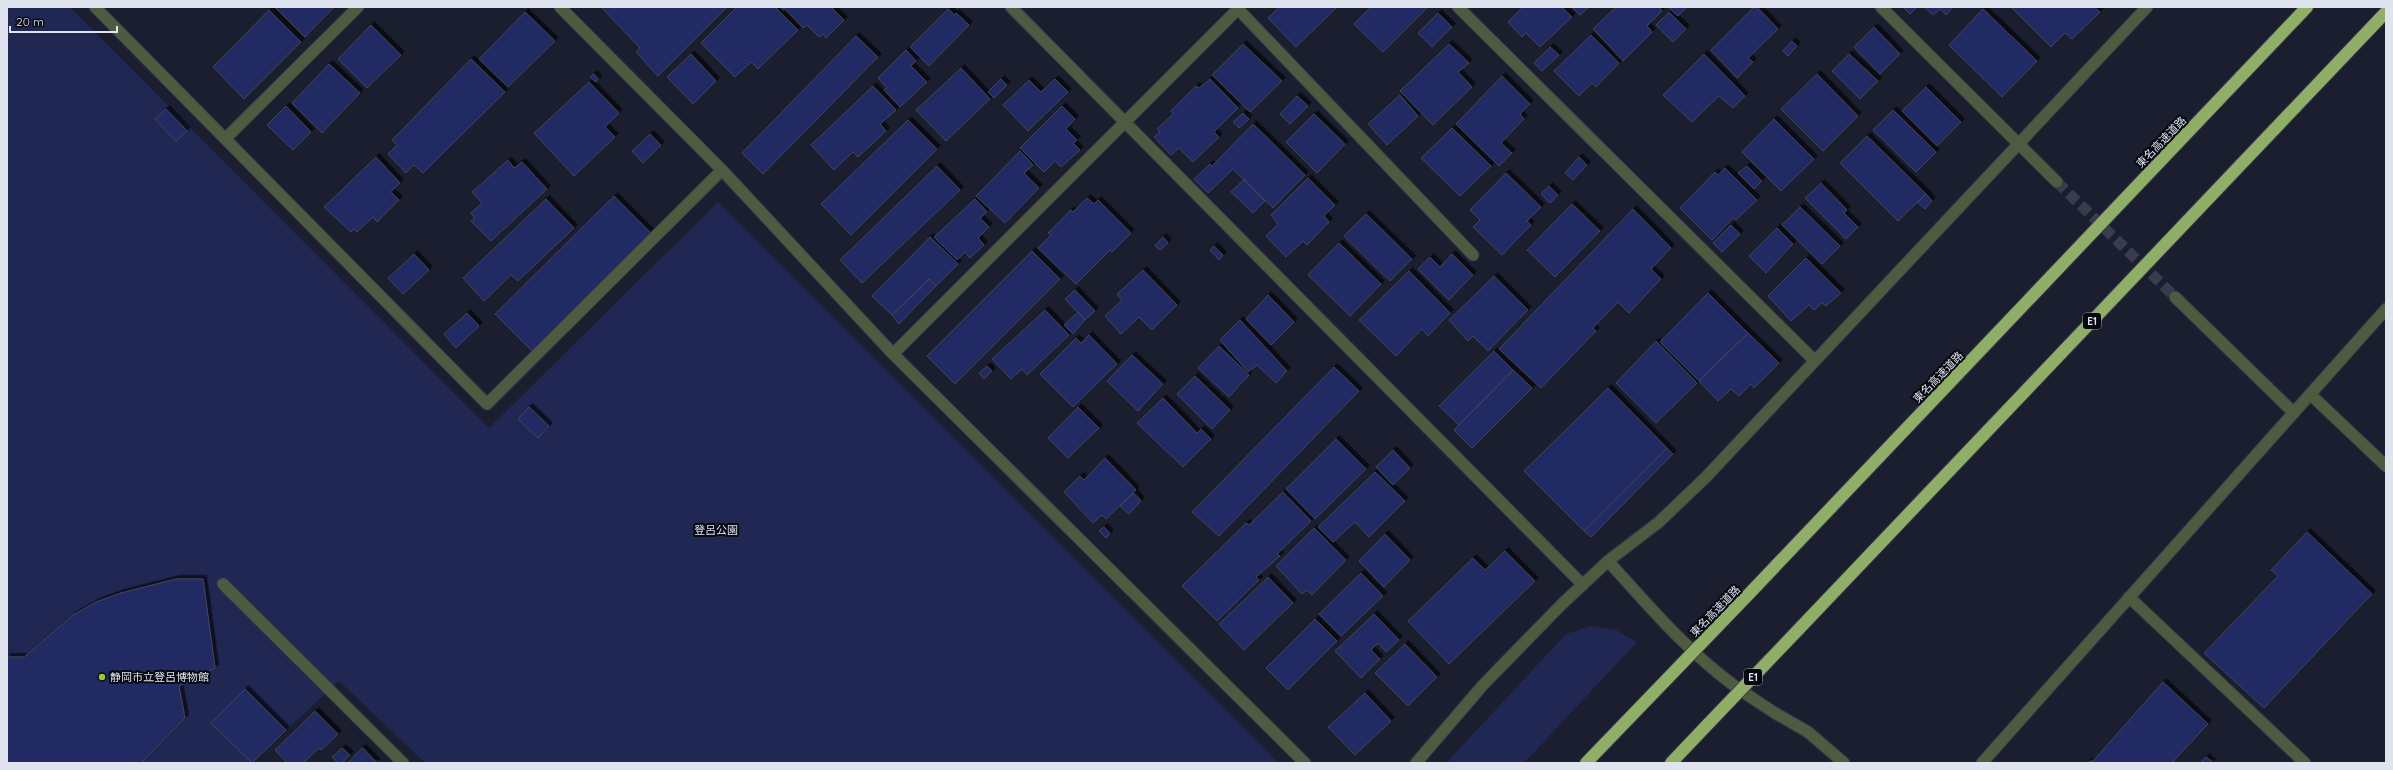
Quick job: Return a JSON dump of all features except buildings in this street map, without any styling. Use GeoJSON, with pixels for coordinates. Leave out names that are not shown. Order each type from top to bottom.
{"type":"FeatureCollection","features":[{"type":"Feature","properties":{"kind":"highway","name":"東名高速道路"},"geometry":{"type":"LineString","coordinates":[[1586,763],[1747,596],[2307,7]]}},
{"type":"Feature","properties":{"kind":"highway","name":"E1"},"geometry":{"type":"LineString","coordinates":[[1671,763],[2386,12]]}},
{"type":"Feature","properties":{"kind":"street"},"geometry":{"type":"LineString","coordinates":[[95,7],[487,404],[722,170]]}},
{"type":"Feature","properties":{"kind":"street"},"geometry":{"type":"LineString","coordinates":[[226,138],[358,7]]}},
{"type":"Feature","properties":{"kind":"street"},"geometry":{"type":"LineString","coordinates":[[560,7],[722,170],[893,354],[1305,763]]}},
{"type":"Feature","properties":{"kind":"street"},"geometry":{"type":"LineString","coordinates":[[1011,7],[1126,121],[1582,585]]}},
{"type":"Feature","properties":{"kind":"street"},"geometry":{"type":"LineString","coordinates":[[1458,7],[1815,361]]}},
{"type":"Feature","properties":{"kind":"street"},"geometry":{"type":"LineString","coordinates":[[1881,7],[2057,182]]}},
{"type":"Feature","properties":{"kind":"street"},"geometry":{"type":"LineString","coordinates":[[1416,763],[1483,685],[1582,585],[1608,561],[1659,522],[1700,482],[2147,7]]}},
{"type":"Feature","properties":{"kind":"street"},"geometry":{"type":"LineString","coordinates":[[893,354],[1239,8],[1473,255]]}},
{"type":"Feature","properties":{"kind":"street"},"geometry":{"type":"LineString","coordinates":[[2175,297],[2294,413]]}},
{"type":"Feature","properties":{"kind":"street"},"geometry":{"type":"LineString","coordinates":[[1982,763],[2386,309]]}},
{"type":"Feature","properties":{"kind":"street"},"geometry":{"type":"LineString","coordinates":[[2310,394],[2386,466]]}},
{"type":"Feature","properties":{"kind":"street"},"geometry":{"type":"LineString","coordinates":[[1608,561],[1656,614],[1705,662],[1732,684],[1775,713],[1808,732],[1844,763]]}},
{"type":"Feature","properties":{"kind":"street"},"geometry":{"type":"LineString","coordinates":[[223,584],[403,763]]}},
{"type":"Feature","properties":{"kind":"street"},"geometry":{"type":"LineString","coordinates":[[2129,597],[2305,763]]}},
{"type":"Feature","properties":{"kind":"green space","name":"登呂公園"},"geometry":{"type":"Polygon","coordinates":[[[7,7],[70,7],[489,428],[718,202],[1279,763],[425,763],[339,681],[252,763],[7,763],[7,7]]]}},
{"type":"Feature","properties":{"kind":"green space"},"geometry":{"type":"Polygon","coordinates":[[[1591,626],[1616,630],[1637,642],[1524,763],[1446,763],[1566,634],[1591,626]]]}},
{"type":"Feature","properties":{"kind":"tunnel"},"geometry":{"type":"LineString","coordinates":[[2057,182],[2175,297]]}},
{"type":"Feature","properties":{"kind":"place","name":"静岡市立登呂博物館"},"geometry":{"type":"Point","coordinates":[102,677]}}]}
